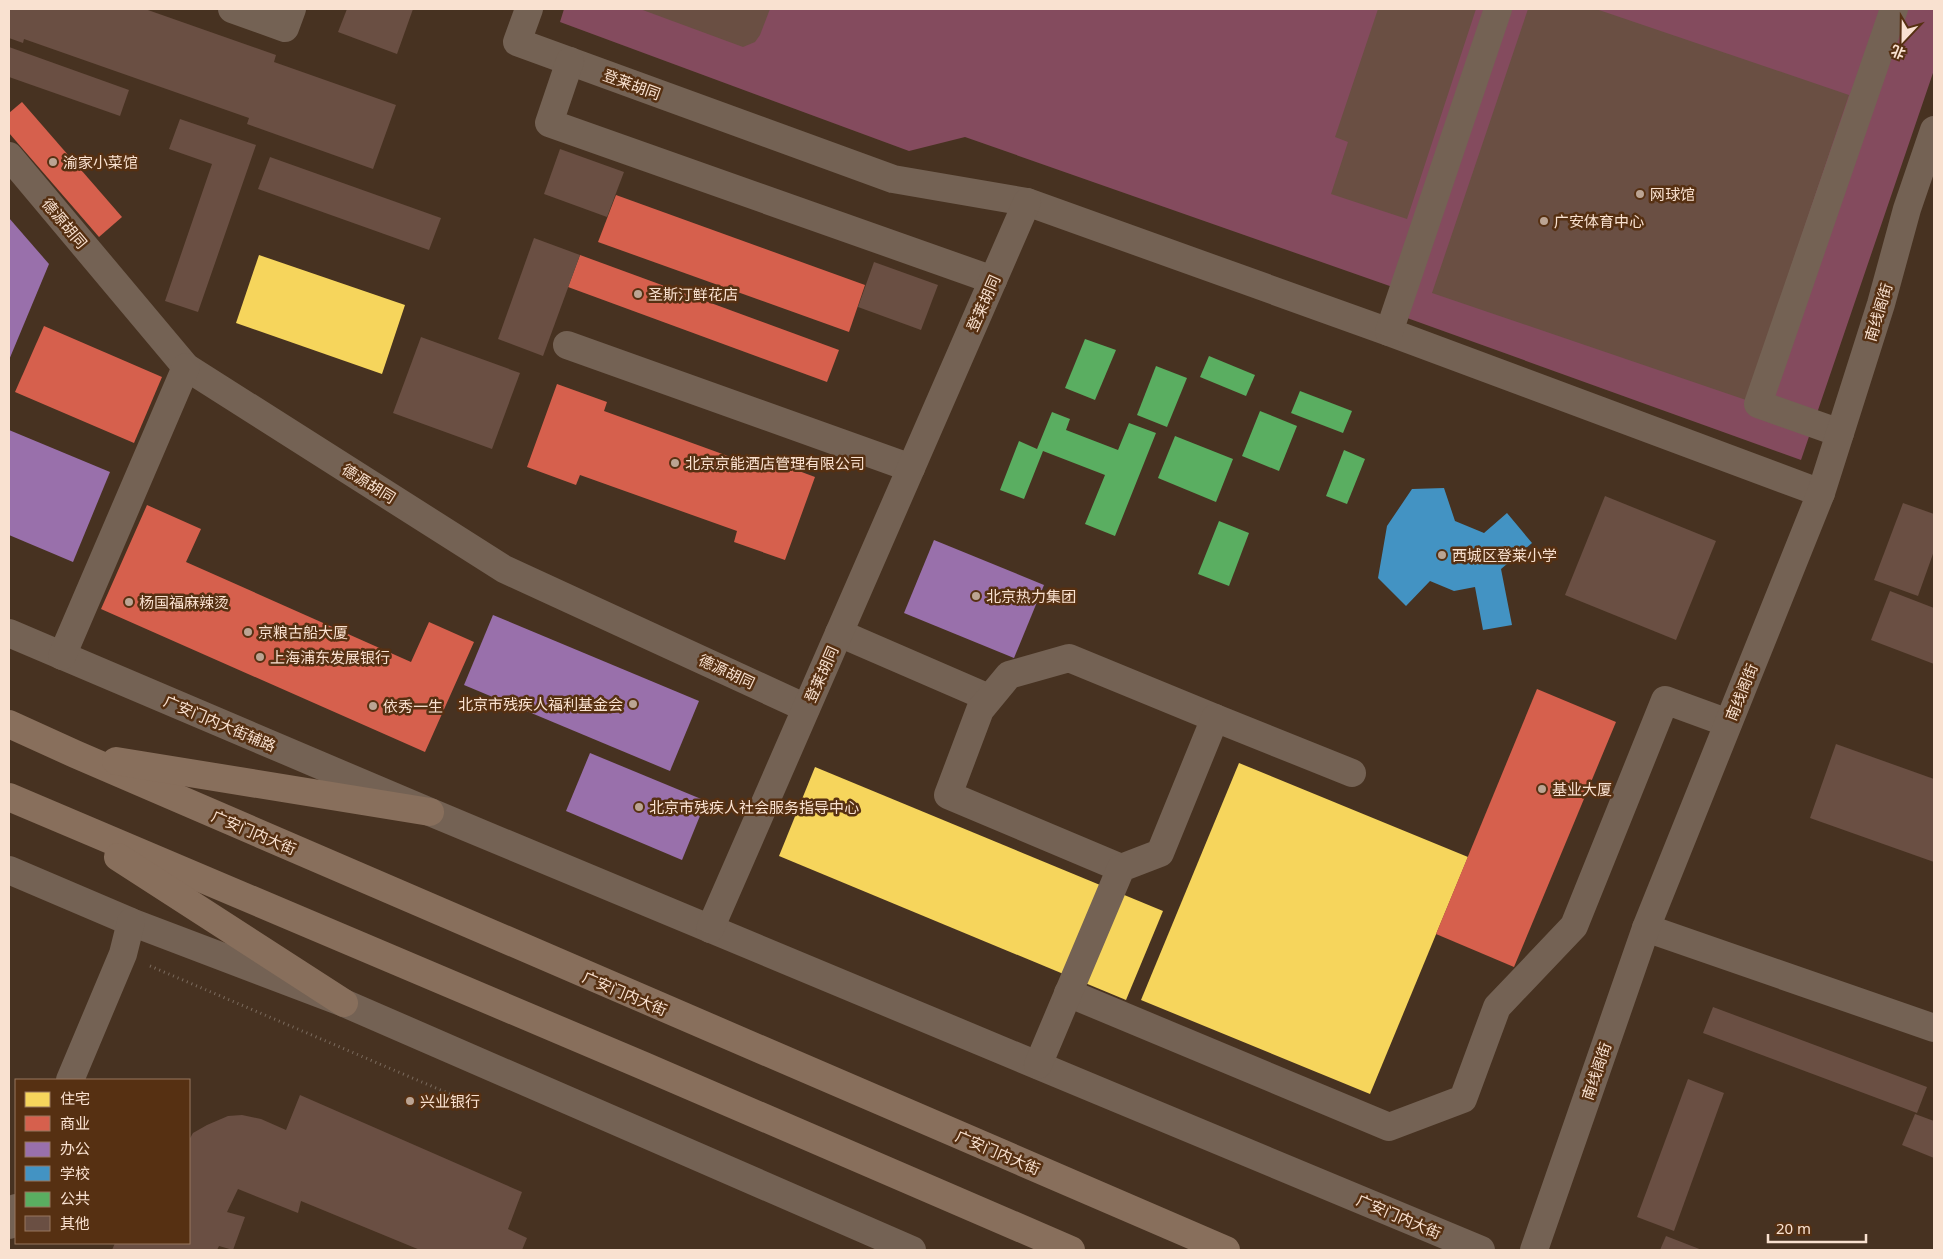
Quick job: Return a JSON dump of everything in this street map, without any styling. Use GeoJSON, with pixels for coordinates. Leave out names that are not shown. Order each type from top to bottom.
{"type":"FeatureCollection","features":[{"type":"Feature","properties":{"kind":"main road","name":"广安门内大街"},"geometry":{"type":"LineString","coordinates":[[15,723],[75,754],[660,1008],[1226,1250]]}},
{"type":"Feature","properties":{"kind":"main road"},"geometry":{"type":"LineString","coordinates":[[75,754],[430,812]]}},
{"type":"Feature","properties":{"kind":"main road"},"geometry":{"type":"LineString","coordinates":[[9,797],[644,1066],[1071,1250]]}},
{"type":"Feature","properties":{"kind":"main road"},"geometry":{"type":"LineString","coordinates":[[54,816],[344,1003]]}},
{"type":"Feature","properties":{"kind":"street"},"geometry":{"type":"LineString","coordinates":[[232,9],[285,28],[292,9]]}},
{"type":"Feature","properties":{"kind":"street","name":"登莱胡同"},"geometry":{"type":"LineString","coordinates":[[529,9],[517,42],[893,179],[1028,202],[710,929]]}},
{"type":"Feature","properties":{"kind":"street"},"geometry":{"type":"LineString","coordinates":[[1389,332],[1498,9]]}},
{"type":"Feature","properties":{"kind":"street"},"geometry":{"type":"LineString","coordinates":[[1840,433],[1758,404],[1894,9]]}},
{"type":"Feature","properties":{"kind":"street"},"geometry":{"type":"LineString","coordinates":[[570,61],[549,123],[993,280]]}},
{"type":"Feature","properties":{"kind":"street","name":"南线阁街"},"geometry":{"type":"LineString","coordinates":[[1534,1250],[1646,928],[1821,493],[1880,304],[1907,209],[1934,130]]}},
{"type":"Feature","properties":{"kind":"street","name":"德源胡同"},"geometry":{"type":"LineString","coordinates":[[9,156],[186,367],[504,569],[806,708]]}},
{"type":"Feature","properties":{"kind":"street"},"geometry":{"type":"LineString","coordinates":[[1028,202],[1389,332],[1821,493]]}},
{"type":"Feature","properties":{"kind":"street"},"geometry":{"type":"LineString","coordinates":[[567,346],[911,468]]}},
{"type":"Feature","properties":{"kind":"street"},"geometry":{"type":"LineString","coordinates":[[62,656],[186,367]]}},
{"type":"Feature","properties":{"kind":"street"},"geometry":{"type":"LineString","coordinates":[[839,632],[990,698]]}},
{"type":"Feature","properties":{"kind":"street","name":"广安门内大街辅路"},"geometry":{"type":"LineString","coordinates":[[9,633],[430,812]]}},
{"type":"Feature","properties":{"kind":"street"},"geometry":{"type":"LineString","coordinates":[[1215,718],[1160,853],[1122,868],[948,795],[980,710],[1010,675],[1069,658],[1352,773]]}},
{"type":"Feature","properties":{"kind":"street"},"geometry":{"type":"LineString","coordinates":[[1068,993],[1389,1127],[1463,1099],[1497,1007],[1574,926],[1665,700],[1728,723]]}},
{"type":"Feature","properties":{"kind":"street","name":"广安门内大街"},"geometry":{"type":"LineString","coordinates":[[430,812],[1481,1250]]}},
{"type":"Feature","properties":{"kind":"street"},"geometry":{"type":"LineString","coordinates":[[1038,1065],[1122,868]]}},
{"type":"Feature","properties":{"kind":"street"},"geometry":{"type":"LineString","coordinates":[[9,870],[131,922],[344,1003],[912,1250]]}},
{"type":"Feature","properties":{"kind":"street"},"geometry":{"type":"LineString","coordinates":[[70,1079],[123,954],[131,922]]}},
{"type":"Feature","properties":{"kind":"street"},"geometry":{"type":"LineString","coordinates":[[1646,928],[1934,1028]]}},
{"type":"Feature","properties":{"kind":"street"},"geometry":{"type":"LineString","coordinates":[[9,1225],[15,1210]]}},
{"type":"Feature","properties":{"kind":"path"},"geometry":{"type":"LineString","coordinates":[[234,1002],[464,1100]]}},
{"type":"Feature","properties":{"kind":"shaded area","name":"广安体育中心"},"geometry":{"type":"Polygon","coordinates":[[[564,9],[1934,9],[1934,70],[1801,460],[1396,314],[1404,291],[965,137],[909,151],[560,22],[564,9]]]}},
{"type":"Feature","properties":{"kind":"building: 住宅"},"geometry":{"type":"Polygon","coordinates":[[[259,255],[405,305],[382,374],[236,323],[259,255]]]}},
{"type":"Feature","properties":{"kind":"building: 住宅"},"geometry":{"type":"Polygon","coordinates":[[[1239,763],[1468,857],[1370,1094],[1141,1000],[1239,763]]]}},
{"type":"Feature","properties":{"kind":"building: 住宅"},"geometry":{"type":"Polygon","coordinates":[[[815,767],[1163,911],[1126,1000],[779,856],[815,767]]]}},
{"type":"Feature","properties":{"kind":"building: 商业"},"geometry":{"type":"Polygon","coordinates":[[[22,102],[122,217],[99,237],[9,133],[9,113],[22,102]]]}},
{"type":"Feature","properties":{"kind":"building: 商业"},"geometry":{"type":"Polygon","coordinates":[[[616,195],[865,285],[849,332],[598,242],[616,195]]]}},
{"type":"Feature","properties":{"kind":"building: 商业"},"geometry":{"type":"Polygon","coordinates":[[[580,255],[839,350],[827,382],[568,287],[580,255]]]}},
{"type":"Feature","properties":{"kind":"building: 商业"},"geometry":{"type":"Polygon","coordinates":[[[44,326],[162,377],[134,443],[15,392],[44,326]]]}},
{"type":"Feature","properties":{"kind":"building: 商业"},"geometry":{"type":"Polygon","coordinates":[[[557,384],[607,402],[604,411],[761,468],[764,458],[815,477],[785,560],[734,542],[737,531],[580,475],[576,485],[527,467],[557,384]]]}},
{"type":"Feature","properties":{"kind":"building: 商业","name":"京粮古船大厦"},"geometry":{"type":"Polygon","coordinates":[[[147,505],[201,529],[186,562],[411,662],[429,622],[474,642],[425,752],[101,609],[147,505]]]}},
{"type":"Feature","properties":{"kind":"building: 商业","name":"基业大厦"},"geometry":{"type":"Polygon","coordinates":[[[1537,689],[1616,722],[1514,967],[1436,934],[1537,689]]]}},
{"type":"Feature","properties":{"kind":"building: 办公"},"geometry":{"type":"Polygon","coordinates":[[[9,218],[49,264],[9,360],[9,218]]]}},
{"type":"Feature","properties":{"kind":"building: 办公"},"geometry":{"type":"Polygon","coordinates":[[[9,430],[110,472],[73,562],[9,535],[9,430]]]}},
{"type":"Feature","properties":{"kind":"building: 办公"},"geometry":{"type":"Polygon","coordinates":[[[934,540],[1044,585],[1014,658],[904,613],[934,540]]]}},
{"type":"Feature","properties":{"kind":"building: 办公"},"geometry":{"type":"Polygon","coordinates":[[[493,615],[699,701],[670,771],[464,685],[493,615]]]}},
{"type":"Feature","properties":{"kind":"building: 办公"},"geometry":{"type":"Polygon","coordinates":[[[590,753],[706,801],[682,860],[566,811],[590,753]]]}},
{"type":"Feature","properties":{"kind":"building: 学校"},"geometry":{"type":"Polygon","coordinates":[[[1444,488],[1455,521],[1484,533],[1507,513],[1532,543],[1501,569],[1512,625],[1483,630],[1475,587],[1454,591],[1430,581],[1406,606],[1378,578],[1387,526],[1412,489],[1444,488]]]}},
{"type":"Feature","properties":{"kind":"building: 公共"},"geometry":{"type":"Polygon","coordinates":[[[1085,339],[1116,350],[1095,400],[1065,388],[1085,339]]]}},
{"type":"Feature","properties":{"kind":"building: 公共"},"geometry":{"type":"Polygon","coordinates":[[[1209,356],[1255,375],[1246,396],[1200,377],[1209,356]]]}},
{"type":"Feature","properties":{"kind":"building: 公共"},"geometry":{"type":"Polygon","coordinates":[[[1156,366],[1187,378],[1167,427],[1137,415],[1156,366]]]}},
{"type":"Feature","properties":{"kind":"building: 公共"},"geometry":{"type":"Polygon","coordinates":[[[1300,391],[1352,411],[1343,433],[1291,413],[1300,391]]]}},
{"type":"Feature","properties":{"kind":"building: 公共"},"geometry":{"type":"Polygon","coordinates":[[[1260,411],[1297,426],[1279,471],[1242,456],[1260,411]]]}},
{"type":"Feature","properties":{"kind":"building: 公共"},"geometry":{"type":"Polygon","coordinates":[[[1052,412],[1070,419],[1066,430],[1118,450],[1129,423],[1156,433],[1115,536],[1085,524],[1105,475],[1043,451],[1024,499],[1000,490],[1019,441],[1037,449],[1052,412]]]}},
{"type":"Feature","properties":{"kind":"building: 公共"},"geometry":{"type":"Polygon","coordinates":[[[1175,436],[1233,459],[1216,502],[1158,478],[1175,436]]]}},
{"type":"Feature","properties":{"kind":"building: 公共"},"geometry":{"type":"Polygon","coordinates":[[[1344,450],[1365,459],[1347,504],[1326,496],[1344,450]]]}},
{"type":"Feature","properties":{"kind":"building: 公共"},"geometry":{"type":"Polygon","coordinates":[[[1219,521],[1249,533],[1229,586],[1198,574],[1219,521]]]}},
{"type":"Feature","properties":{"kind":"building: 其他"},"geometry":{"type":"Polygon","coordinates":[[[9,9],[145,9],[276,55],[274,62],[396,105],[373,169],[247,124],[249,118],[24,39],[23,43],[9,38],[9,9]]]}},
{"type":"Feature","properties":{"kind":"building: 其他"},"geometry":{"type":"Polygon","coordinates":[[[347,9],[413,9],[397,54],[338,32],[347,9]]]}},
{"type":"Feature","properties":{"kind":"building: 其他"},"geometry":{"type":"Polygon","coordinates":[[[640,9],[770,9],[760,35],[755,42],[743,47],[640,9]]]}},
{"type":"Feature","properties":{"kind":"building: 其他"},"geometry":{"type":"Polygon","coordinates":[[[1378,9],[1476,9],[1407,219],[1331,194],[1348,142],[1335,137],[1378,9]]]}},
{"type":"Feature","properties":{"kind":"building: 其他","name":"网球馆"},"geometry":{"type":"Polygon","coordinates":[[[1528,9],[1596,9],[1849,95],[1746,400],[1432,293],[1528,9]]]}},
{"type":"Feature","properties":{"kind":"building: 其他"},"geometry":{"type":"Polygon","coordinates":[[[9,47],[129,90],[120,116],[9,77],[9,47]]]}},
{"type":"Feature","properties":{"kind":"building: 其他"},"geometry":{"type":"Polygon","coordinates":[[[180,119],[256,145],[198,312],[165,301],[212,164],[169,149],[180,119]]]}},
{"type":"Feature","properties":{"kind":"building: 其他"},"geometry":{"type":"Polygon","coordinates":[[[560,149],[624,172],[607,217],[544,194],[560,149]]]}},
{"type":"Feature","properties":{"kind":"building: 其他"},"geometry":{"type":"Polygon","coordinates":[[[270,157],[441,218],[429,250],[258,189],[270,157]]]}},
{"type":"Feature","properties":{"kind":"building: 其他"},"geometry":{"type":"Polygon","coordinates":[[[534,238],[580,255],[543,356],[498,339],[534,238]]]}},
{"type":"Feature","properties":{"kind":"building: 其他"},"geometry":{"type":"Polygon","coordinates":[[[874,262],[938,285],[921,330],[858,307],[874,262]]]}},
{"type":"Feature","properties":{"kind":"building: 其他"},"geometry":{"type":"Polygon","coordinates":[[[421,337],[520,373],[492,449],[393,413],[421,337]]]}},
{"type":"Feature","properties":{"kind":"building: 其他"},"geometry":{"type":"Polygon","coordinates":[[[1605,496],[1716,541],[1676,640],[1565,595],[1605,496]]]}},
{"type":"Feature","properties":{"kind":"building: 其他"},"geometry":{"type":"Polygon","coordinates":[[[1903,503],[1934,514],[1934,551],[1918,596],[1874,580],[1903,503]]]}},
{"type":"Feature","properties":{"kind":"building: 其他"},"geometry":{"type":"Polygon","coordinates":[[[1890,591],[1934,608],[1934,664],[1871,640],[1890,591]]]}},
{"type":"Feature","properties":{"kind":"building: 其他"},"geometry":{"type":"Polygon","coordinates":[[[1836,744],[1934,779],[1934,862],[1810,818],[1836,744]]]}},
{"type":"Feature","properties":{"kind":"building: 其他"},"geometry":{"type":"Polygon","coordinates":[[[1713,1007],[1927,1087],[1917,1113],[1703,1033],[1713,1007]]]}},
{"type":"Feature","properties":{"kind":"building: 其他"},"geometry":{"type":"Polygon","coordinates":[[[1688,1079],[1724,1093],[1674,1231],[1637,1217],[1688,1079]]]}},
{"type":"Feature","properties":{"kind":"building: 其他"},"geometry":{"type":"Polygon","coordinates":[[[300,1095],[522,1192],[508,1229],[527,1238],[522,1250],[420,1250],[301,1201],[298,1213],[238,1189],[227,1212],[245,1217],[233,1250],[219,1246],[217,1250],[112,1250],[115,1244],[190,1244],[190,1138],[193,1133],[228,1116],[242,1115],[261,1119],[286,1130],[300,1095]]]}},
{"type":"Feature","properties":{"kind":"building: 其他"},"geometry":{"type":"Polygon","coordinates":[[[1915,1114],[1934,1121],[1934,1158],[1902,1145],[1915,1114]]]}},
{"type":"Feature","properties":{"kind":"building: 其他"},"geometry":{"type":"Polygon","coordinates":[[[1666,1236],[1702,1250],[1660,1250],[1666,1236]]]}},
{"type":"Feature","properties":{"kind":"place","name":"渝家小菜馆"},"geometry":{"type":"Point","coordinates":[53,162]}},
{"type":"Feature","properties":{"kind":"place","name":"网球馆"},"geometry":{"type":"Point","coordinates":[1640,194]}},
{"type":"Feature","properties":{"kind":"place","name":"广安体育中心"},"geometry":{"type":"Point","coordinates":[1544,221]}},
{"type":"Feature","properties":{"kind":"place","name":"圣斯汀鲜花店"},"geometry":{"type":"Point","coordinates":[638,294]}},
{"type":"Feature","properties":{"kind":"place","name":"北京京能酒店管理有限公司"},"geometry":{"type":"Point","coordinates":[675,463]}},
{"type":"Feature","properties":{"kind":"place","name":"西城区登莱小学"},"geometry":{"type":"Point","coordinates":[1442,555]}},
{"type":"Feature","properties":{"kind":"place","name":"北京热力集团"},"geometry":{"type":"Point","coordinates":[976,596]}},
{"type":"Feature","properties":{"kind":"place","name":"杨国福麻辣烫"},"geometry":{"type":"Point","coordinates":[129,602]}},
{"type":"Feature","properties":{"kind":"place","name":"京粮古船大厦"},"geometry":{"type":"Point","coordinates":[248,632]}},
{"type":"Feature","properties":{"kind":"place","name":"上海浦东发展银行"},"geometry":{"type":"Point","coordinates":[260,657]}},
{"type":"Feature","properties":{"kind":"place","name":"北京市残疾人福利基金会"},"geometry":{"type":"Point","coordinates":[633,704]}},
{"type":"Feature","properties":{"kind":"place","name":"依秀一生"},"geometry":{"type":"Point","coordinates":[373,706]}},
{"type":"Feature","properties":{"kind":"place","name":"基业大厦"},"geometry":{"type":"Point","coordinates":[1542,789]}},
{"type":"Feature","properties":{"kind":"place","name":"北京市残疾人社会服务指导中心"},"geometry":{"type":"Point","coordinates":[639,807]}},
{"type":"Feature","properties":{"kind":"place","name":"兴业银行"},"geometry":{"type":"Point","coordinates":[410,1101]}}]}
